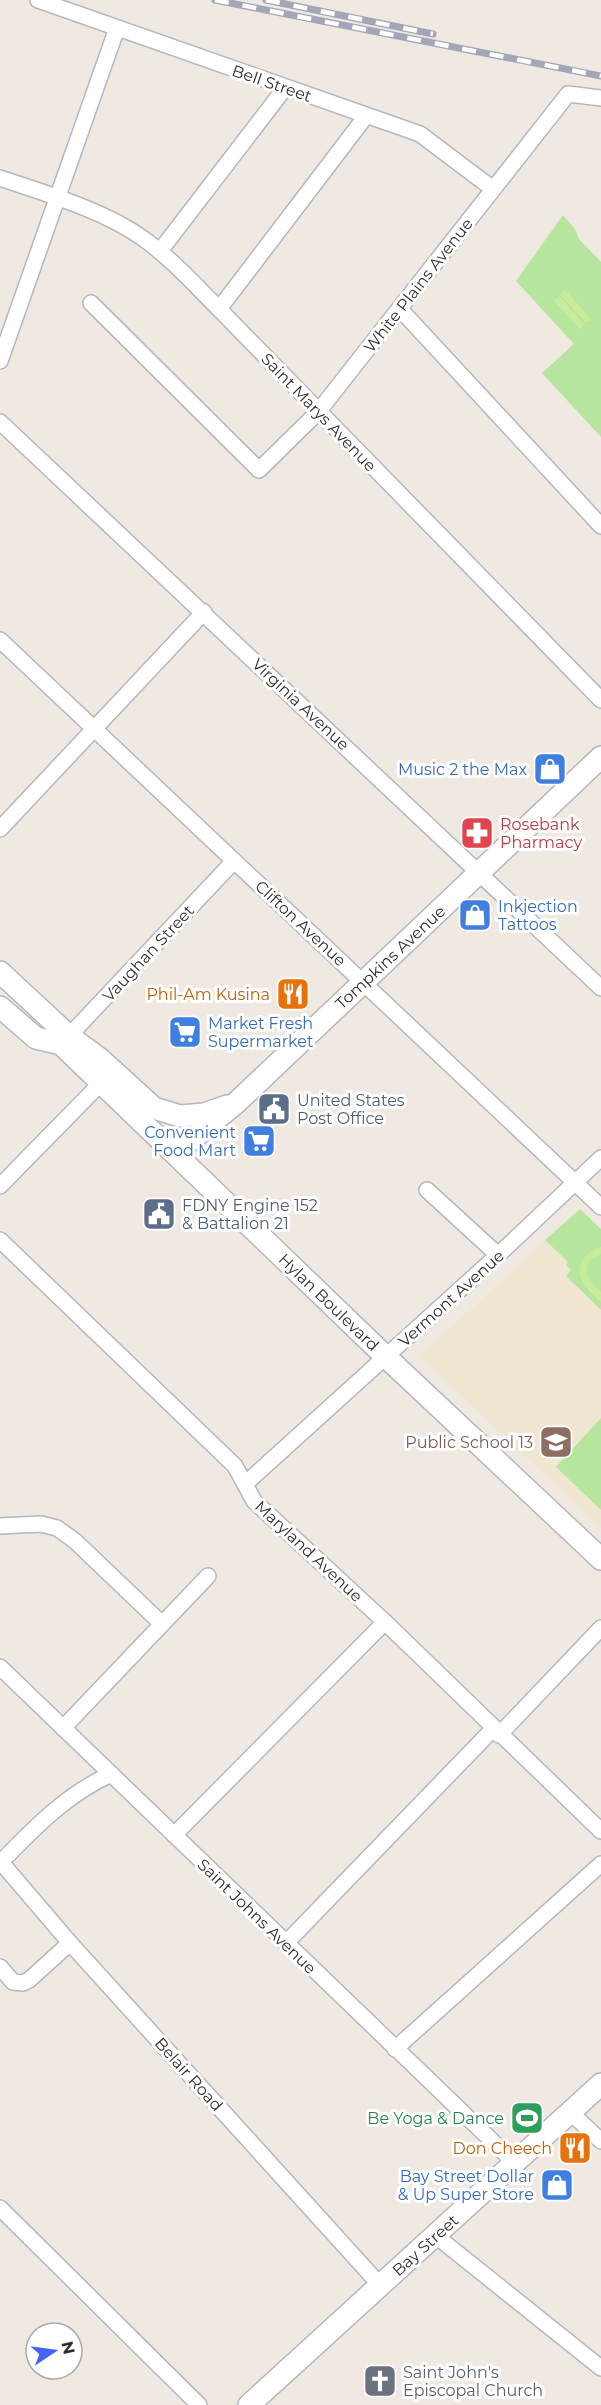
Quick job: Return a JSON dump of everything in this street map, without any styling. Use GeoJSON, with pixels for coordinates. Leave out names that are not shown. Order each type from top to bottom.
{"type":"FeatureCollection","features":[{"type":"Feature","properties":{"kind":"main road","name":"Tompkins Avenue"},"geometry":{"type":"LineString","coordinates":[[175,1153],[236,1103],[601,757]]}},
{"type":"Feature","properties":{"kind":"main road","name":"Hylan Boulevard"},"geometry":{"type":"LineString","coordinates":[[0,972],[65,1040],[101,1083],[386,1357],[601,1559]]}},
{"type":"Feature","properties":{"kind":"main road","name":"Hylan Boulevard"},"geometry":{"type":"LineString","coordinates":[[0,1007],[36,1038],[65,1040]]}},
{"type":"Feature","properties":{"kind":"main road"},"geometry":{"type":"LineString","coordinates":[[65,1040],[100,1059],[154,1108],[180,1116],[204,1114],[236,1103]]}},
{"type":"Feature","properties":{"kind":"main road","name":"Bay Street"},"geometry":{"type":"LineString","coordinates":[[249,2405],[601,2084]]}},
{"type":"Feature","properties":{"kind":"street","name":"Bell Street"},"geometry":{"type":"LineString","coordinates":[[38,0],[420,134],[493,189]]}},
{"type":"Feature","properties":{"kind":"street"},"geometry":{"type":"LineString","coordinates":[[0,361],[117,28]]}},
{"type":"Feature","properties":{"kind":"street"},"geometry":{"type":"LineString","coordinates":[[160,251],[285,88]]}},
{"type":"Feature","properties":{"kind":"street","name":"White Plains Avenue"},"geometry":{"type":"LineString","coordinates":[[91,303],[259,470],[318,412],[568,94],[601,98]]}},
{"type":"Feature","properties":{"kind":"street"},"geometry":{"type":"LineString","coordinates":[[219,309],[366,116]]}},
{"type":"Feature","properties":{"kind":"street","name":"Saint Marys Avenue"},"geometry":{"type":"LineString","coordinates":[[0,178],[120,224],[160,251],[601,700]]}},
{"type":"Feature","properties":{"kind":"street"},"geometry":{"type":"LineString","coordinates":[[400,309],[601,526]]}},
{"type":"Feature","properties":{"kind":"street","name":"Virginia Avenue"},"geometry":{"type":"LineString","coordinates":[[0,422],[601,988]]}},
{"type":"Feature","properties":{"kind":"street"},"geometry":{"type":"LineString","coordinates":[[0,829],[204,612]]}},
{"type":"Feature","properties":{"kind":"street","name":"Clifton Avenue"},"geometry":{"type":"LineString","coordinates":[[0,640],[601,1207]]}},
{"type":"Feature","properties":{"kind":"street","name":"Vaughan Street"},"geometry":{"type":"LineString","coordinates":[[65,1040],[234,861]]}},
{"type":"Feature","properties":{"kind":"street"},"geometry":{"type":"LineString","coordinates":[[0,1186],[101,1083]]}},
{"type":"Feature","properties":{"kind":"street","name":"Vermont Avenue"},"geometry":{"type":"LineString","coordinates":[[245,1484],[498,1255],[601,1158]]}},
{"type":"Feature","properties":{"kind":"street"},"geometry":{"type":"LineString","coordinates":[[427,1190],[498,1255]]}},
{"type":"Feature","properties":{"kind":"street","name":"Maryland Avenue"},"geometry":{"type":"LineString","coordinates":[[0,1240],[235,1466],[254,1501],[385,1622],[601,1832]]}},
{"type":"Feature","properties":{"kind":"street"},"geometry":{"type":"LineString","coordinates":[[0,1526],[41,1524],[57,1528],[75,1541],[162,1624]]}},
{"type":"Feature","properties":{"kind":"street"},"geometry":{"type":"LineString","coordinates":[[63,1728],[208,1576]]}},
{"type":"Feature","properties":{"kind":"street"},"geometry":{"type":"LineString","coordinates":[[174,1835],[385,1622]]}},
{"type":"Feature","properties":{"kind":"street"},"geometry":{"type":"LineString","coordinates":[[286,1944],[601,1628]]}},
{"type":"Feature","properties":{"kind":"street","name":"Saint Johns Avenue"},"geometry":{"type":"LineString","coordinates":[[0,1667],[515,2163]]}},
{"type":"Feature","properties":{"kind":"street"},"geometry":{"type":"LineString","coordinates":[[3,1870],[54,1811],[98,1780],[111,1774]]}},
{"type":"Feature","properties":{"kind":"street"},"geometry":{"type":"LineString","coordinates":[[395,2049],[601,1864]]}},
{"type":"Feature","properties":{"kind":"street","name":"Belair Road"},"geometry":{"type":"LineString","coordinates":[[3,1870],[380,2285]]}},
{"type":"Feature","properties":{"kind":"street"},"geometry":{"type":"LineString","coordinates":[[0,1967],[13,1982],[23,1983],[70,1943]]}},
{"type":"Feature","properties":{"kind":"street"},"geometry":{"type":"LineString","coordinates":[[570,2112],[601,2141]]}},
{"type":"Feature","properties":{"kind":"street"},"geometry":{"type":"LineString","coordinates":[[0,2208],[199,2405]]}},
{"type":"Feature","properties":{"kind":"street"},"geometry":{"type":"LineString","coordinates":[[436,2236],[601,2368]]}},
{"type":"Feature","properties":{"kind":"shaded area","name":"Public School 13"},"geometry":{"type":"Polygon","coordinates":[[[580,1209],[601,1229],[601,1528],[420,1356],[580,1209]]]}},
{"type":"Feature","properties":{"kind":"green space"},"geometry":{"type":"Polygon","coordinates":[[[563,215],[575,229],[579,239],[601,262],[601,437],[542,373],[574,344],[516,281],[563,215]]]}},
{"type":"Feature","properties":{"kind":"green space"},"geometry":{"type":"Polygon","coordinates":[[[565,290],[591,319],[586,323],[560,295],[565,290]]]}},
{"type":"Feature","properties":{"kind":"green space"},"geometry":{"type":"Polygon","coordinates":[[[559,296],[585,325],[580,329],[554,301],[559,296]]]}},
{"type":"Feature","properties":{"kind":"green space"},"geometry":{"type":"Polygon","coordinates":[[[580,1209],[601,1229],[601,1310],[566,1276],[571,1270],[566,1265],[568,1262],[545,1240],[580,1209]]]}},
{"type":"Feature","properties":{"kind":"green space"},"geometry":{"type":"Polygon","coordinates":[[[601,1247],[601,1254],[591,1259],[588,1264],[587,1273],[590,1281],[601,1292],[601,1302],[586,1287],[581,1278],[580,1267],[590,1252],[601,1247]]]}},
{"type":"Feature","properties":{"kind":"green space"},"geometry":{"type":"Polygon","coordinates":[[[601,1418],[601,1510],[556,1467],[601,1418]]]}},
{"type":"Feature","properties":{"kind":"railway"},"geometry":{"type":"LineString","coordinates":[[215,0],[601,76]]}},
{"type":"Feature","properties":{"kind":"railway"},"geometry":{"type":"LineString","coordinates":[[266,0],[433,34]]}},
{"type":"Feature","properties":{"kind":"place","name":"Music 2 the Max"},"geometry":{"type":"Point","coordinates":[550,769]}},
{"type":"Feature","properties":{"kind":"place","name":"Rosebank Pharmacy"},"geometry":{"type":"Point","coordinates":[477,833]}},
{"type":"Feature","properties":{"kind":"place","name":"Inkjection Tattoos"},"geometry":{"type":"Point","coordinates":[475,915]}},
{"type":"Feature","properties":{"kind":"place","name":"Phil-Am Kusina"},"geometry":{"type":"Point","coordinates":[293,994]}},
{"type":"Feature","properties":{"kind":"place","name":"Market Fresh Supermarket"},"geometry":{"type":"Point","coordinates":[185,1032]}},
{"type":"Feature","properties":{"kind":"place","name":"United States Post Office"},"geometry":{"type":"Point","coordinates":[274,1109]}},
{"type":"Feature","properties":{"kind":"place","name":"Convenient Food Mart"},"geometry":{"type":"Point","coordinates":[259,1141]}},
{"type":"Feature","properties":{"kind":"place","name":"FDNY Engine 152 & Battalion 21"},"geometry":{"type":"Point","coordinates":[159,1214]}},
{"type":"Feature","properties":{"kind":"place","name":"Public School 13"},"geometry":{"type":"Point","coordinates":[556,1442]}},
{"type":"Feature","properties":{"kind":"place","name":"Be Yoga & Dance"},"geometry":{"type":"Point","coordinates":[527,2118]}},
{"type":"Feature","properties":{"kind":"place","name":"Don Cheech"},"geometry":{"type":"Point","coordinates":[575,2148]}},
{"type":"Feature","properties":{"kind":"place","name":"Bay Street Dollar & Up Super Store"},"geometry":{"type":"Point","coordinates":[557,2185]}},
{"type":"Feature","properties":{"kind":"place","name":"Saint John's Episcopal Church"},"geometry":{"type":"Point","coordinates":[380,2381]}}]}
